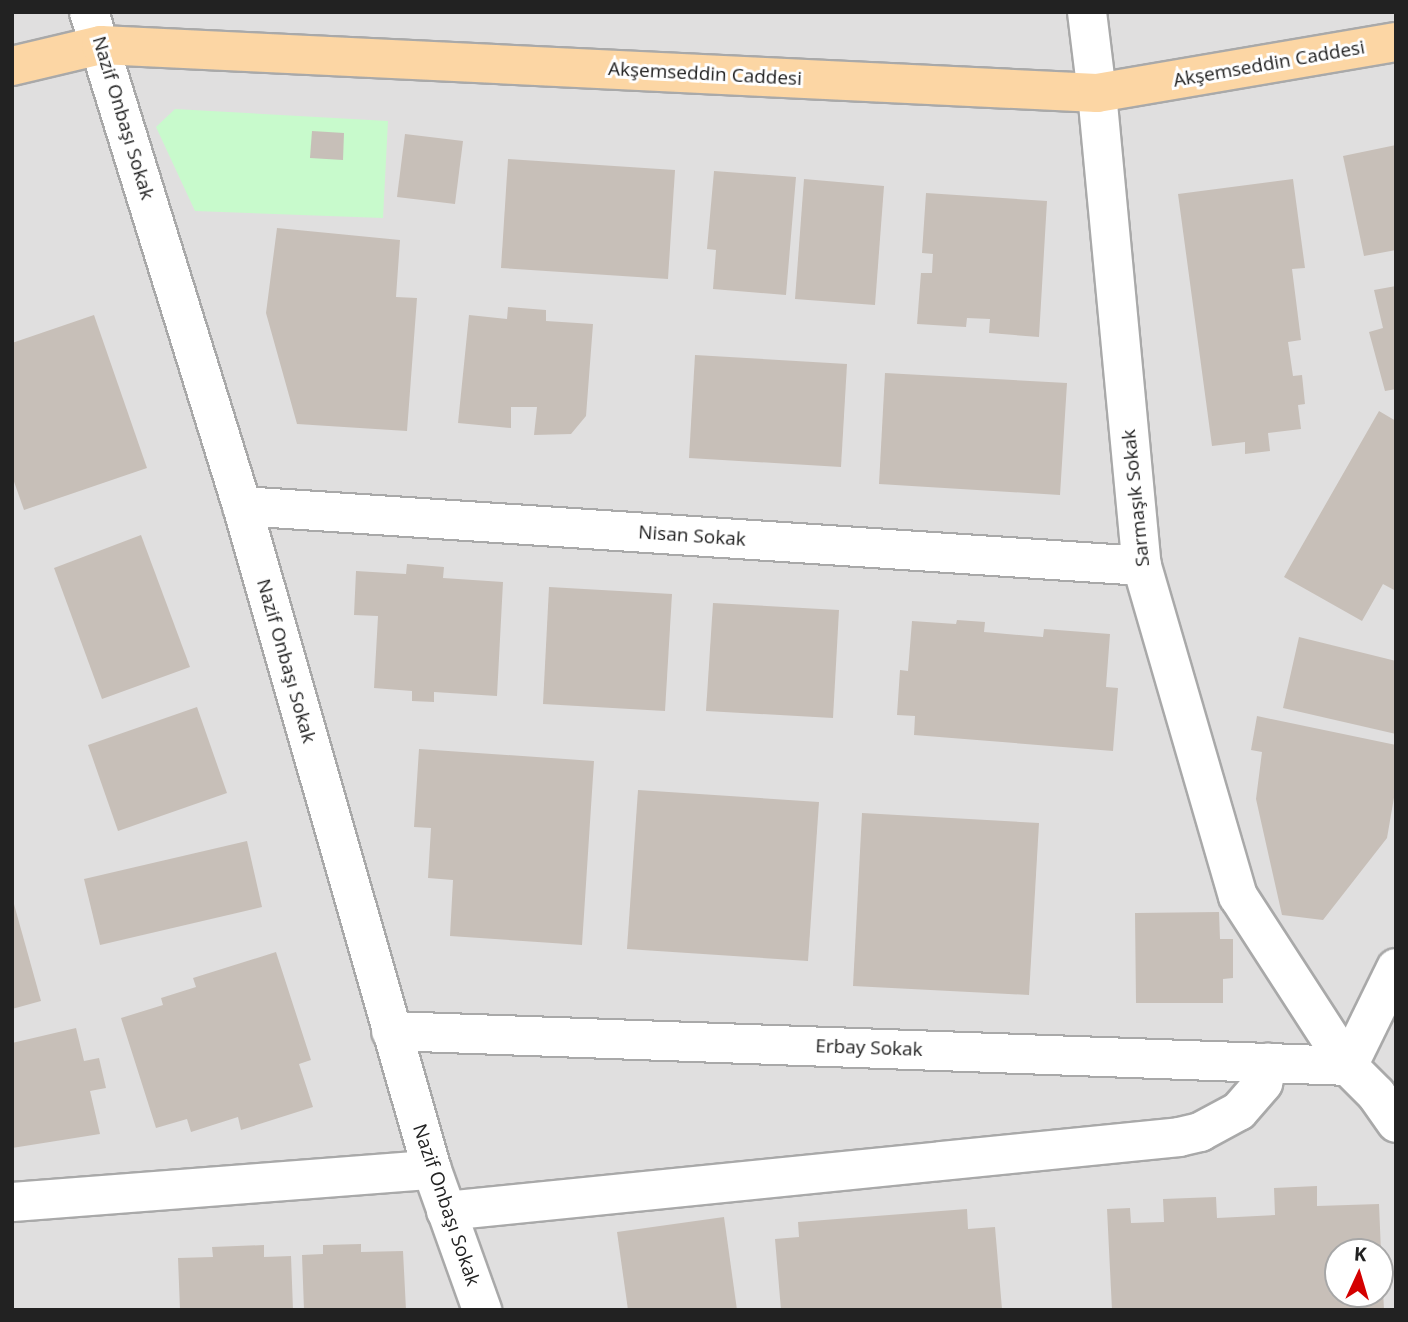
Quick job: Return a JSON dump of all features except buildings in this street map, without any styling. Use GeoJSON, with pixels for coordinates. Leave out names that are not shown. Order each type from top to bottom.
{"type":"FeatureCollection","features":[{"type":"Feature","properties":{"kind":"main road","name":"Akşemseddin Caddesi"},"geometry":{"type":"LineString","coordinates":[[12,66],[95,29],[1097,93],[1396,42]]}},
{"type":"Feature","properties":{"kind":"street","name":"Sarmaşık Sokak"},"geometry":{"type":"LineString","coordinates":[[1087,12],[1142,566],[1238,896],[1348,1066],[1389,1103]]}},
{"type":"Feature","properties":{"kind":"street","name":"Nazif Onbaşı Sokak"},"geometry":{"type":"LineString","coordinates":[[95,29],[242,506],[432,1170],[482,1310]]}},
{"type":"Feature","properties":{"kind":"street","name":"Nisan Sokak"},"geometry":{"type":"LineString","coordinates":[[242,506],[1142,566]]}},
{"type":"Feature","properties":{"kind":"street"},"geometry":{"type":"LineString","coordinates":[[1348,1066],[1396,968]]}},
{"type":"Feature","properties":{"kind":"street","name":"Erbay Sokak"},"geometry":{"type":"LineString","coordinates":[[391,1031],[1348,1066]]}},
{"type":"Feature","properties":{"kind":"street"},"geometry":{"type":"LineString","coordinates":[[446,1211],[1178,1137],[1200,1132],[1239,1111],[1263,1083],[1268,1063]]}},
{"type":"Feature","properties":{"kind":"street"},"geometry":{"type":"LineString","coordinates":[[12,1202],[432,1170]]}},
{"type":"Feature","properties":{"kind":"shaded area"},"geometry":{"type":"Polygon","coordinates":[[[12,12],[1396,12],[1396,1310],[12,1310],[12,12]]]}},
{"type":"Feature","properties":{"kind":"green space"},"geometry":{"type":"Polygon","coordinates":[[[175,109],[388,121],[383,218],[195,211],[156,127],[175,109]]]}}]}
